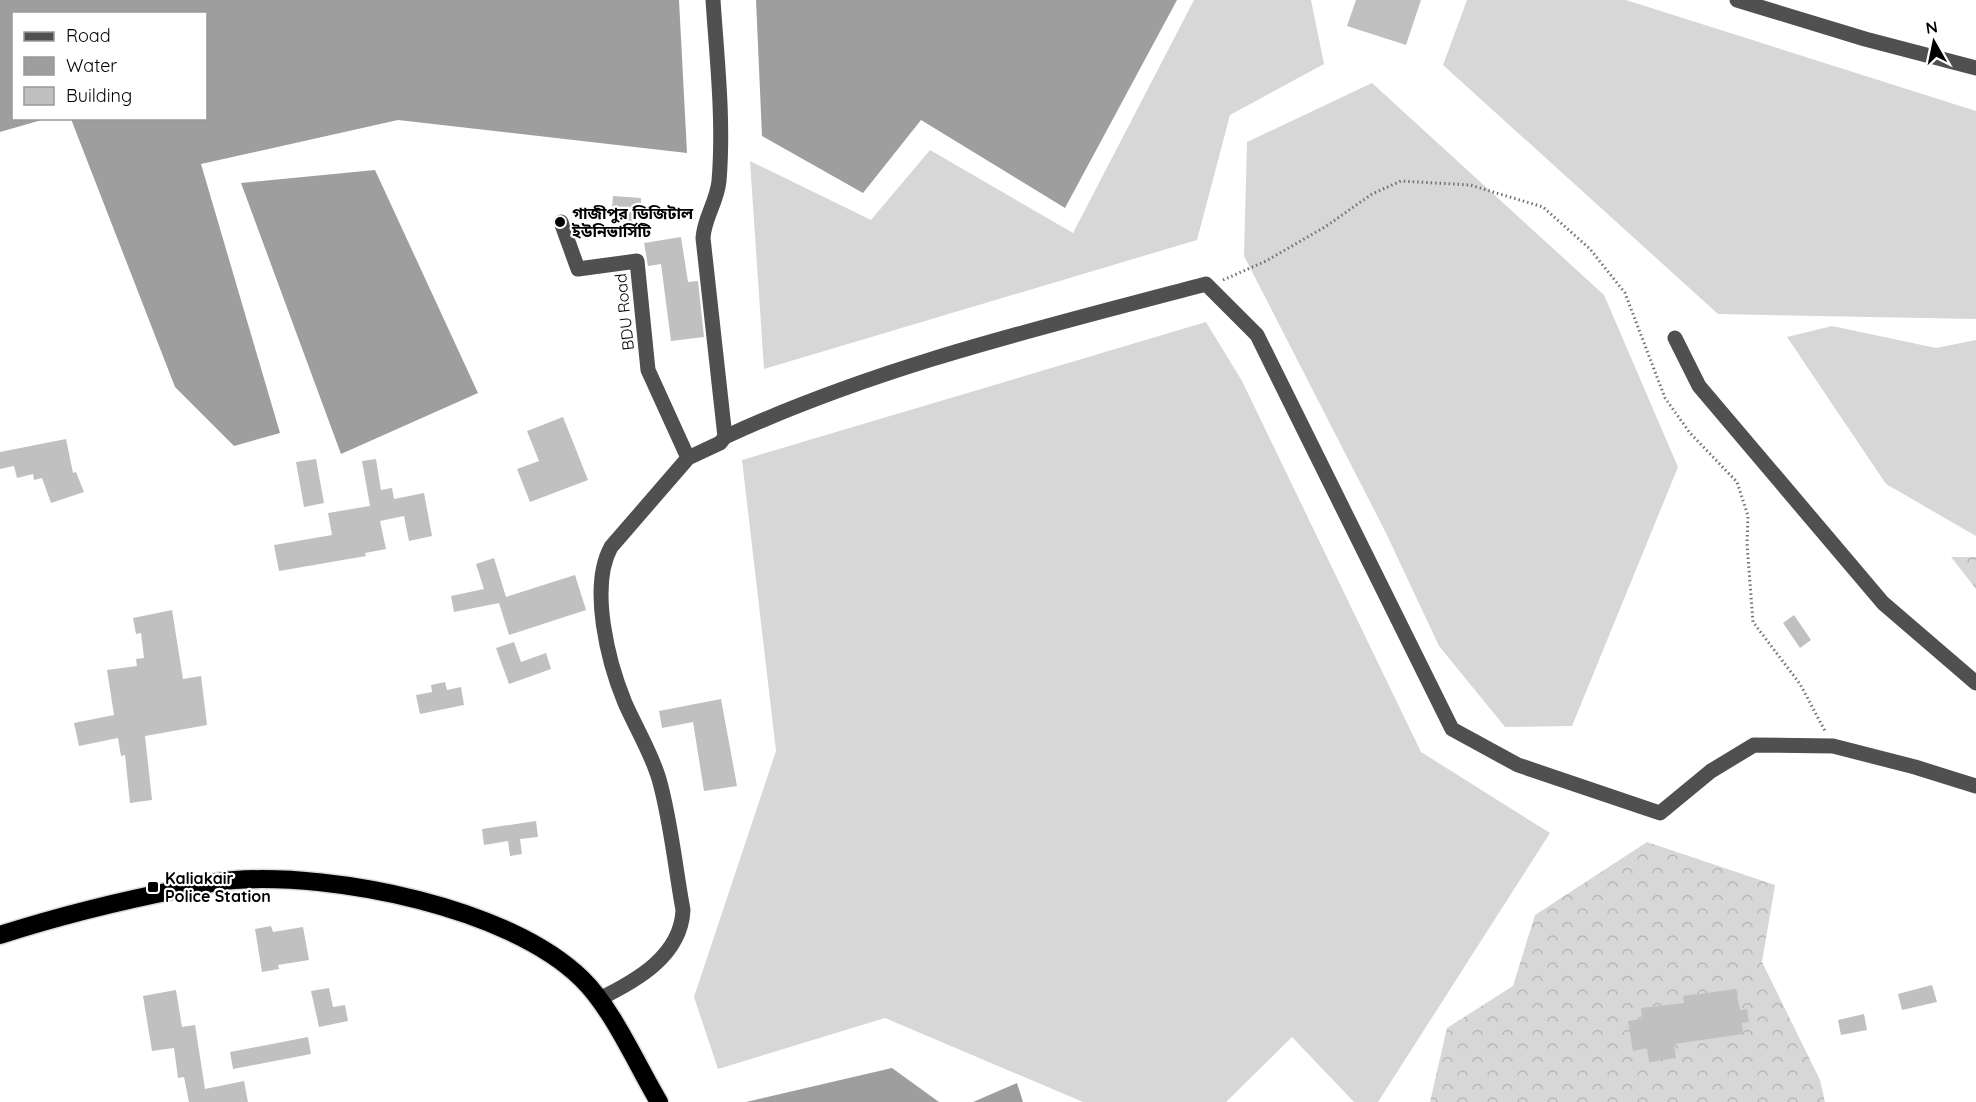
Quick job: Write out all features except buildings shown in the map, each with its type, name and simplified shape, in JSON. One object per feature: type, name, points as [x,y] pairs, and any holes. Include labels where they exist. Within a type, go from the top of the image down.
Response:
[{"type":"highway","points":[[0,935],[157,894],[234,880],[303,882],[365,888],[436,903],[490,924],[557,959],[582,978],[599,999],[659,1102]]},
{"type":"street","points":[[713,0],[719,93],[719,177],[717,195],[704,224],[703,238],[725,437]]},
{"type":"street","points":[[1737,0],[1865,39],[1976,68]]},
{"type":"street","name":"BDU Road","points":[[561,222],[579,269],[637,261],[648,370],[688,458]]},
{"type":"street","points":[[599,999],[639,979],[651,969],[678,935],[682,925],[682,910],[659,780],[624,700],[611,662],[601,585],[604,559],[611,547],[688,458],[720,443],[725,437],[773,415],[958,350],[1206,284],[1257,335],[1452,729],[1518,765],[1660,813],[1711,771],[1754,745],[1833,746],[1915,767],[1976,786]]},
{"type":"street","points":[[1675,338],[1699,386],[1883,603],[1976,683]]},
{"type":"path","points":[[1206,284],[1226,279],[1266,261],[1325,227],[1372,194],[1401,181],[1470,185],[1543,207],[1590,249],[1624,293],[1665,398],[1690,433],[1737,482],[1748,516],[1747,544],[1753,622],[1800,684],[1833,746]]},
{"type":"green space","points":[[1194,0],[1311,0],[1324,64],[1230,115],[1197,240],[764,369],[750,161],[871,220],[930,150],[1073,233]]},
{"type":"green space","points":[[1467,0],[1626,0],[1976,111],[1976,319],[1718,314],[1443,65]]},
{"type":"green space","points":[[1372,83],[1604,295],[1678,467],[1572,726],[1505,727],[1439,646],[1385,531],[1244,256],[1247,142]]},
{"type":"green space","points":[[1206,322],[1242,381],[1421,752],[1550,833],[1378,1102],[1354,1102],[1292,1037],[1226,1102],[1083,1102],[885,1018],[718,1069],[694,997],[776,751],[742,460]]},
{"type":"green space","points":[[1832,326],[1936,348],[1976,340],[1976,536],[1886,484],[1787,337]]},
{"type":"green space","points":[[1951,557],[1976,557],[1976,589]]},
{"type":"green space","points":[[1647,842],[1775,885],[1762,962],[1820,1080],[1825,1102],[1430,1102],[1447,1028],[1513,986],[1535,915]]},
{"type":"water","points":[[0,0],[679,0],[687,153],[398,120],[201,164],[280,433],[234,446],[175,387],[71,120],[207,120],[207,12],[12,12],[12,120],[42,120],[0,132]]},
{"type":"water","points":[[756,0],[1177,0],[1065,208],[921,120],[863,193],[762,136]]},
{"type":"water","points":[[375,170],[478,393],[341,454],[241,183]]},
{"type":"water","points":[[892,1068],[939,1102],[746,1102]]},
{"type":"water","points":[[1017,1083],[1023,1102],[973,1102]]},
{"type":"place","name":"গাজীপুর ডিজিটাল ইউনিভার্সিটি","points":[[560,222]]},
{"type":"place","name":"Kaliakair Police Station","points":[[153,887]]}]
